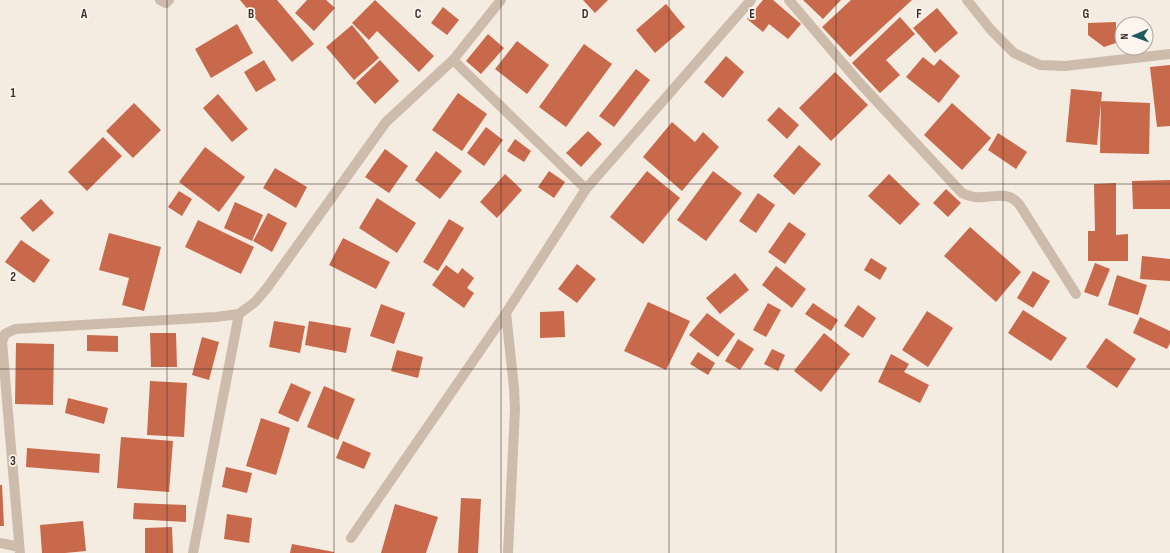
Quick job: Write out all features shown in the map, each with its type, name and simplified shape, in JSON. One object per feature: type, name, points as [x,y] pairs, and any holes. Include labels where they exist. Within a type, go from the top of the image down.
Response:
[{"type":"street","points":[[160,0],[166,3],[169,0]]},
{"type":"street","points":[[0,543],[19,550],[2,342],[3,332],[15,329],[216,317],[239,314],[255,302],[268,288],[386,122],[452,60],[501,0]]},
{"type":"street","points":[[350,538],[506,313],[586,189],[750,0]]},
{"type":"street","points":[[789,0],[857,80],[962,193],[974,197],[1007,195],[1014,199],[1076,294]]},
{"type":"street","points":[[967,0],[991,30],[1014,53],[1040,65],[1065,66],[1170,54]]},
{"type":"street","points":[[452,60],[586,189]]},
{"type":"street","points":[[506,313],[515,409],[508,553]]},
{"type":"street","points":[[194,553],[239,314]]},
{"type":"building","points":[[240,0],[277,0],[314,44],[292,62]]},
{"type":"building","points":[[307,0],[326,0],[335,8],[314,31],[295,13]]},
{"type":"building","points":[[375,0],[434,56],[419,72],[377,31],[369,40],[352,23]]},
{"type":"building","points":[[583,0],[608,0],[595,13]]},
{"type":"building","points":[[763,0],[773,0],[801,24],[788,39],[769,24],[763,32],[747,19]]},
{"type":"building","points":[[803,0],[841,0],[823,19]]},
{"type":"building","points":[[851,0],[912,0],[850,57],[822,27]]},
{"type":"building","points":[[666,4],[685,27],[655,53],[636,30]]},
{"type":"building","points":[[443,7],[459,20],[447,35],[431,23]]},
{"type":"building","points":[[937,8],[958,33],[935,53],[913,28]]},
{"type":"building","points":[[900,17],[915,34],[886,60],[900,75],[880,93],[852,63]]},
{"type":"building","points":[[1114,22],[1114,44],[1104,47],[1088,35],[1088,23]]},
{"type":"building","points":[[237,24],[253,53],[211,78],[195,49]]},
{"type":"building","points":[[352,25],[379,58],[354,80],[326,47]]},
{"type":"building","points":[[488,34],[504,48],[481,74],[466,61]]},
{"type":"building","points":[[517,41],[549,65],[527,94],[495,69]]},
{"type":"building","points":[[584,44],[612,64],[566,127],[539,107]]},
{"type":"building","points":[[726,56],[744,72],[723,98],[704,82]]},
{"type":"building","points":[[923,57],[934,66],[940,59],[960,76],[939,103],[906,77]]},
{"type":"building","points":[[264,60],[276,80],[256,92],[244,72]]},
{"type":"building","points":[[380,60],[399,81],[375,104],[356,83]]},
{"type":"building","points":[[1170,65],[1170,126],[1157,127],[1150,67]]},
{"type":"building","points":[[636,69],[650,80],[614,127],[599,116]]},
{"type":"building","points":[[835,72],[868,105],[831,141],[799,108]]},
{"type":"building","points":[[1071,89],[1102,92],[1097,145],[1066,142]]},
{"type":"building","points":[[458,93],[487,114],[462,151],[432,130]]},
{"type":"building","points":[[218,94],[248,129],[232,142],[203,108]]},
{"type":"building","points":[[1101,101],[1150,103],[1149,154],[1100,153]]},
{"type":"building","points":[[134,103],[161,130],[133,158],[106,131]]},
{"type":"building","points":[[952,103],[991,138],[962,170],[924,135]]},
{"type":"building","points":[[779,107],[799,125],[787,139],[767,120]]},
{"type":"building","points":[[672,122],[695,142],[703,132],[719,147],[682,191],[643,157]]},
{"type":"building","points":[[486,127],[503,140],[484,166],[467,153]]},
{"type":"building","points":[[588,131],[602,144],[581,167],[566,153]]},
{"type":"building","points":[[998,133],[1027,152],[1016,169],[988,150]]},
{"type":"building","points":[[103,137],[122,156],[87,191],[68,172]]},
{"type":"building","points":[[515,139],[531,151],[524,162],[507,151]]},
{"type":"building","points":[[799,145],[821,164],[794,195],[773,176]]},
{"type":"building","points":[[205,147],[245,177],[219,212],[179,182]]},
{"type":"building","points":[[385,149],[408,166],[389,193],[365,177]]},
{"type":"building","points":[[436,151],[462,171],[440,199],[415,180]]},
{"type":"building","points":[[275,168],[307,187],[296,208],[263,188]]},
{"type":"building","points":[[549,171],[565,182],[554,198],[538,187]]},
{"type":"building","points":[[647,171],[680,198],[643,244],[610,217]]},
{"type":"building","points":[[713,171],[742,193],[706,241],[677,220]]},
{"type":"building","points":[[505,174],[522,190],[497,218],[480,202]]},
{"type":"building","points":[[889,174],[920,204],[900,225],[868,196]]},
{"type":"building","points":[[1170,180],[1170,209],[1133,209],[1132,181]]},
{"type":"building","points":[[1116,183],[1116,235],[1128,234],[1128,261],[1088,261],[1088,231],[1095,231],[1094,184]]},
{"type":"building","points":[[946,189],[961,203],[948,217],[933,203]]},
{"type":"building","points":[[179,191],[192,199],[182,216],[168,207]]},
{"type":"building","points":[[758,193],[775,205],[756,233],[739,221]]},
{"type":"building","points":[[377,198],[416,223],[397,253],[359,228]]},
{"type":"building","points":[[41,199],[54,213],[33,232],[20,218]]},
{"type":"building","points":[[235,202],[263,215],[252,241],[224,228]]},
{"type":"building","points":[[268,213],[287,223],[272,252],[253,241]]},
{"type":"building","points":[[449,219],[464,228],[438,271],[423,262]]},
{"type":"building","points":[[198,220],[254,247],[241,274],[185,247]]},
{"type":"building","points":[[789,222],[806,234],[785,264],[768,252]]},
{"type":"building","points":[[970,227],[1021,272],[996,302],[944,256]]},
{"type":"building","points":[[109,233],[161,247],[144,311],[122,305],[129,278],[99,270]]},
{"type":"building","points":[[343,238],[390,262],[376,289],[329,265]]},
{"type":"building","points":[[21,240],[50,260],[34,283],[5,262]]},
{"type":"building","points":[[1142,256],[1170,259],[1170,281],[1140,279]]},
{"type":"building","points":[[871,258],[887,268],[880,280],[864,270]]},
{"type":"building","points":[[1095,263],[1110,269],[1098,297],[1084,292]]},
{"type":"building","points":[[577,264],[596,279],[577,303],[558,289]]},
{"type":"building","points":[[446,265],[458,274],[462,268],[474,278],[467,288],[474,293],[464,308],[432,285]]},
{"type":"building","points":[[776,266],[806,289],[792,308],[762,285]]},
{"type":"building","points":[[1033,271],[1050,281],[1033,308],[1017,298]]},
{"type":"building","points":[[735,273],[749,290],[720,314],[706,298]]},
{"type":"building","points":[[1117,275],[1147,285],[1138,315],[1108,305]]},
{"type":"building","points":[[648,302],[690,321],[666,370],[624,351]]},
{"type":"building","points":[[768,303],[781,310],[766,337],[753,330]]},
{"type":"building","points":[[813,303],[838,320],[831,331],[805,314]]},
{"type":"building","points":[[381,304],[405,313],[394,344],[370,336]]},
{"type":"building","points":[[858,305],[876,318],[863,338],[844,326]]},
{"type":"building","points":[[1023,310],[1067,338],[1051,361],[1008,333]]},
{"type":"building","points":[[564,311],[565,337],[540,338],[540,312]]},
{"type":"building","points":[[927,311],[953,328],[928,367],[902,350]]},
{"type":"building","points":[[707,313],[735,334],[718,357],[689,335]]},
{"type":"building","points":[[1140,317],[1170,331],[1170,343],[1167,349],[1133,333]]},
{"type":"building","points":[[274,321],[305,326],[300,353],[269,347]]},
{"type":"building","points":[[309,321],[351,328],[346,353],[305,345]]},
{"type":"building","points":[[150,333],[176,333],[177,367],[151,367]]},
{"type":"building","points":[[824,333],[850,354],[821,392],[794,371]]},
{"type":"building","points":[[87,335],[118,336],[118,352],[87,351]]},
{"type":"building","points":[[202,337],[219,342],[209,380],[192,375]]},
{"type":"building","points":[[1106,338],[1136,359],[1117,388],[1086,367]]},
{"type":"building","points":[[738,339],[754,349],[740,370],[725,361]]},
{"type":"building","points":[[16,343],[54,344],[53,405],[15,404]]},
{"type":"building","points":[[772,349],[785,355],[778,371],[764,364]]},
{"type":"building","points":[[397,350],[423,357],[418,378],[391,371]]},
{"type":"building","points":[[698,352],[715,363],[708,375],[690,364]]},
{"type":"building","points":[[891,354],[909,364],[904,372],[929,385],[920,403],[878,382]]},
{"type":"building","points":[[150,381],[187,383],[184,437],[147,435]]},
{"type":"building","points":[[291,383],[311,392],[298,422],[278,413]]},
{"type":"building","points":[[324,386],[355,399],[338,440],[307,427]]},
{"type":"building","points":[[68,398],[108,408],[104,424],[65,413]]},
{"type":"building","points":[[261,418],[290,428],[276,475],[246,466]]},
{"type":"building","points":[[121,437],[173,441],[169,492],[117,488]]},
{"type":"building","points":[[343,441],[371,453],[364,469],[336,458]]},
{"type":"building","points":[[27,448],[100,454],[99,473],[26,467]]},
{"type":"building","points":[[226,467],[252,473],[247,493],[222,487]]},
{"type":"building","points":[[0,485],[2,485],[4,526],[0,526]]},
{"type":"building","points":[[461,498],[481,499],[478,553],[458,553]]},
{"type":"building","points":[[134,503],[186,505],[186,522],[133,519]]},
{"type":"building","points":[[395,504],[438,517],[426,553],[381,553]]},
{"type":"building","points":[[227,514],[252,518],[249,543],[224,539]]},
{"type":"building","points":[[83,521],[86,551],[42,553],[40,525]]},
{"type":"building","points":[[172,527],[173,553],[145,553],[145,528]]},
{"type":"building","points":[[292,544],[334,552],[334,553],[290,553]]}]
